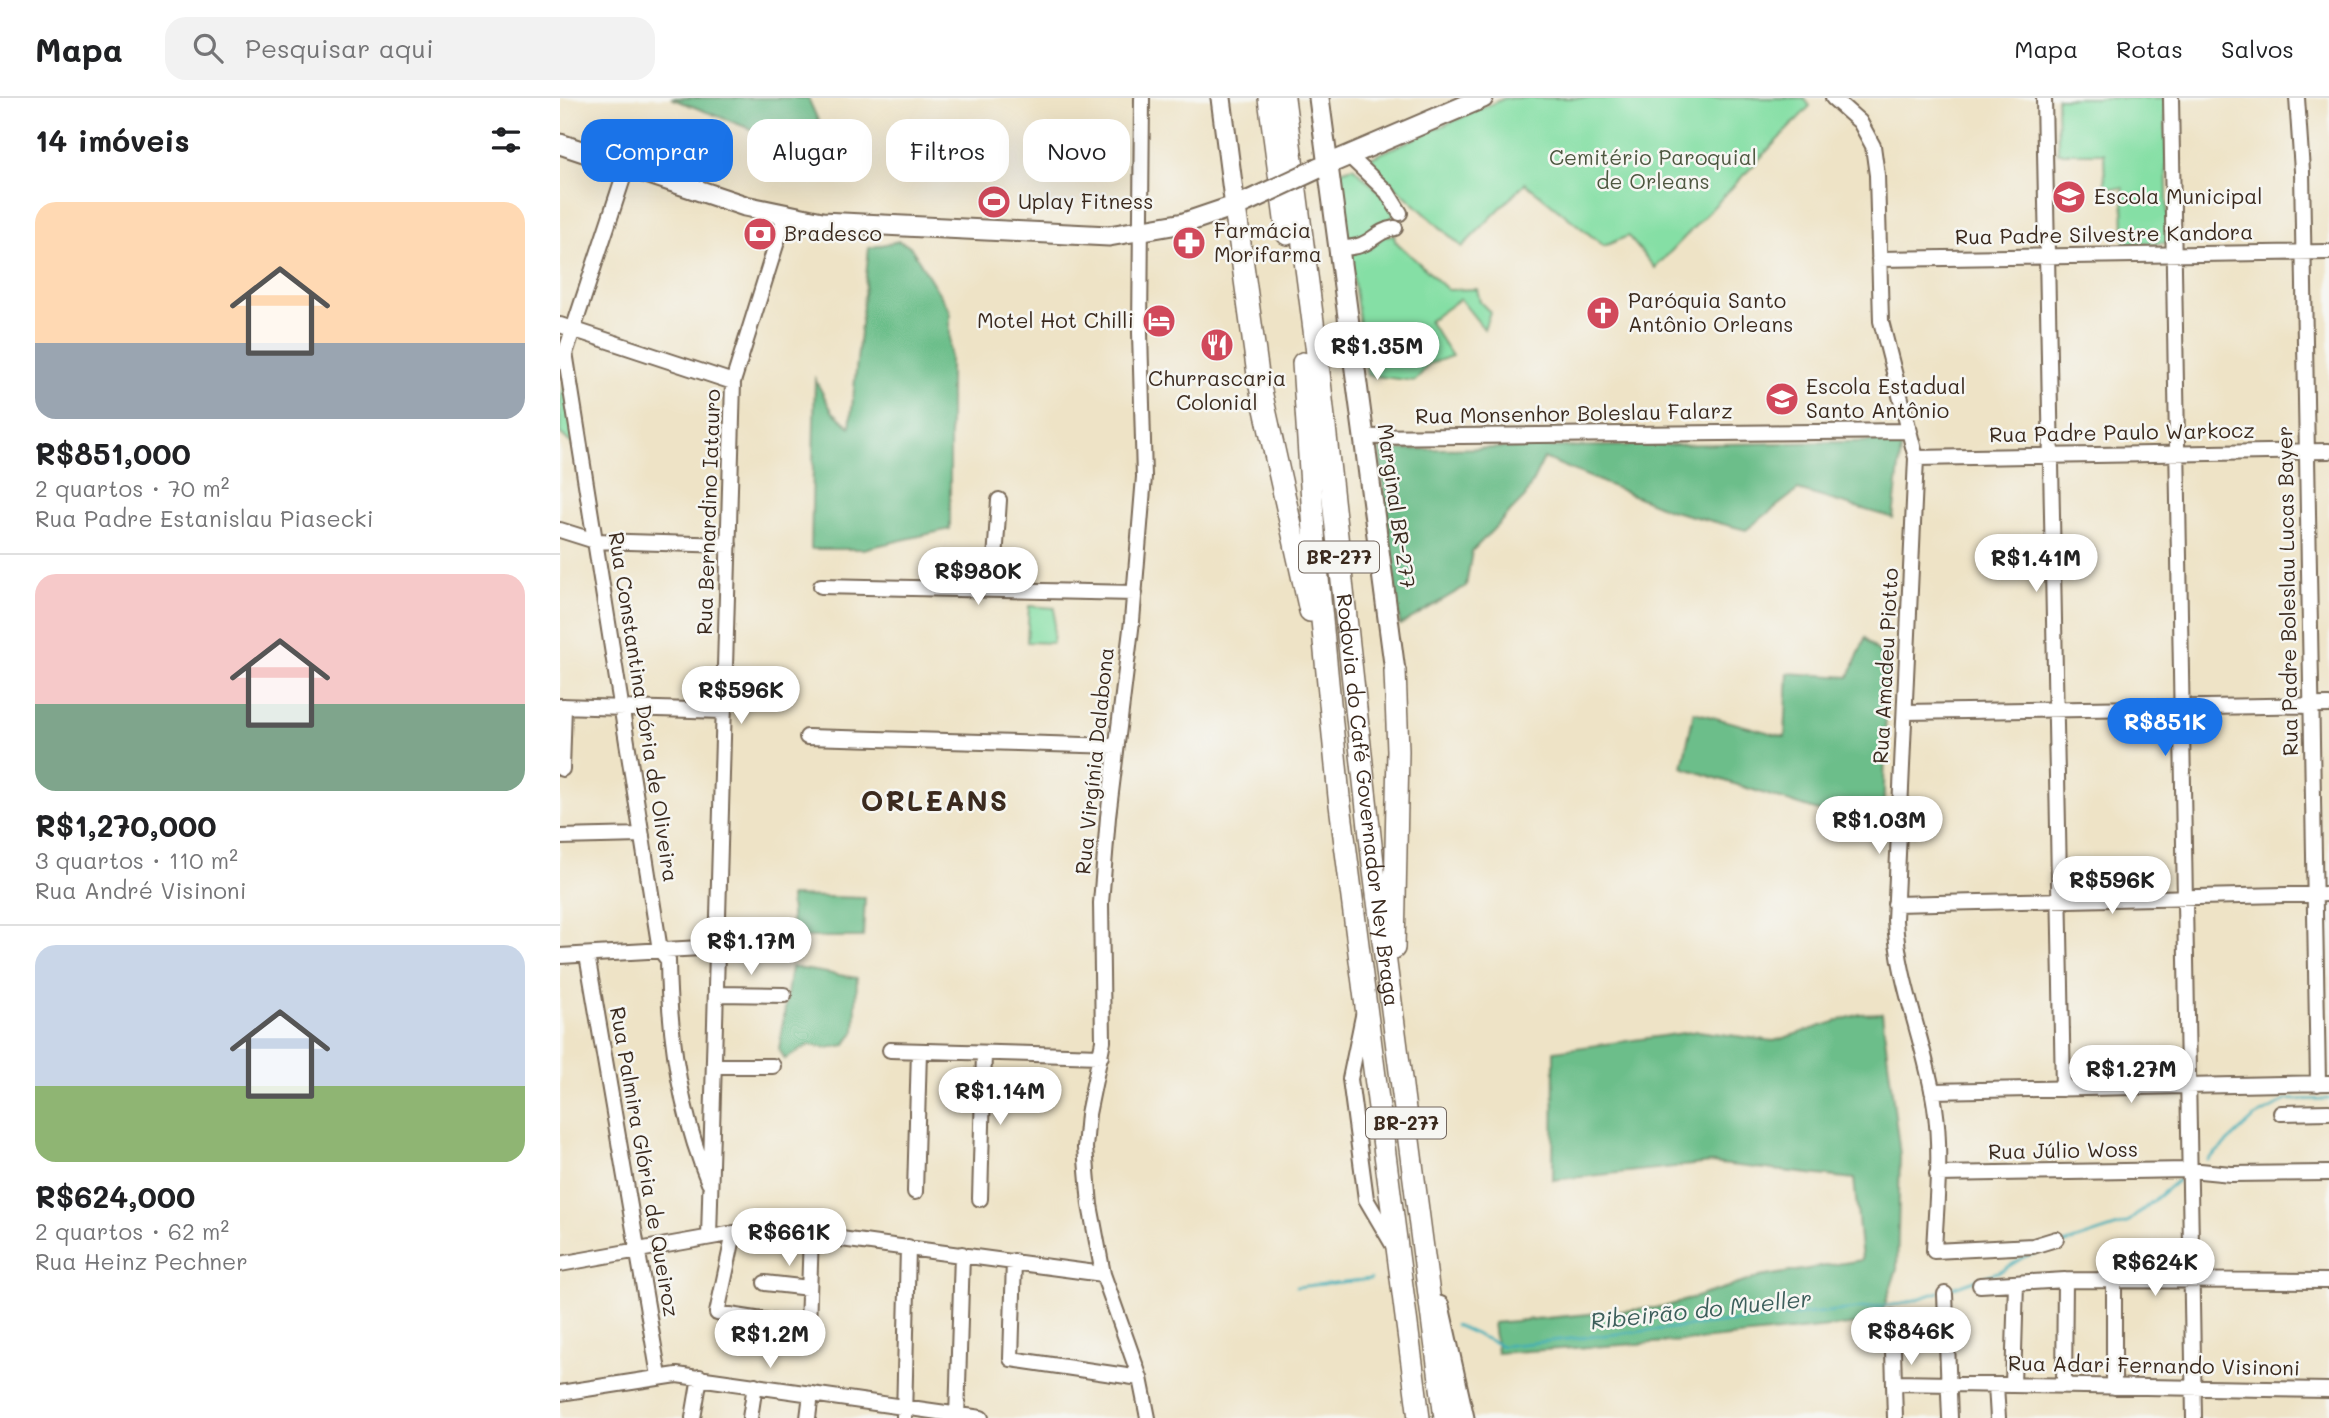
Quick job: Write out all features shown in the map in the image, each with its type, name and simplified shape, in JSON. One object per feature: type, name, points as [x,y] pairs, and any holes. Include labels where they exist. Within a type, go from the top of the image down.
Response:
[{"type":"highway","name":"Rodovia do Café Governador Ney Braga","points":[[1269,98],[1302,350],[1313,527],[1329,696],[1419,1418]]},
{"type":"highway","name":"Rodovia do Café Governador Ney Braga","points":[[1284,98],[1316,345],[1392,1017],[1445,1418]]},
{"type":"highway","points":[[1240,204],[1259,382],[1329,696]]},
{"type":"highway","points":[[1392,1017],[1398,751],[1395,671]]},
{"type":"main road","points":[[1221,98],[1240,204]]},
{"type":"main road","name":"Marginal BR-277","points":[[1320,98],[1322,167],[1339,248],[1395,671]]},
{"type":"main road","points":[[678,182],[785,216],[822,222],[1073,236],[1139,233],[1184,223],[1240,204],[1483,98]]},
{"type":"main road","points":[[560,144],[581,151]]},
{"type":"main road","points":[[1420,1229],[1464,1418]]},
{"type":"street","name":"Rua Virgínia Dalabona","points":[[1142,98],[1139,233],[1145,468],[1135,593],[1116,746],[1101,903],[1105,1022],[1101,1056],[1088,1114],[1085,1148],[1090,1205],[1103,1274],[1140,1378],[1148,1418]]},
{"type":"street","name":"Rua Amadeu Piotto","points":[[1833,98],[1860,122],[1873,146],[1877,161],[1881,321],[1916,458],[1895,904],[1897,950],[1932,1091],[1937,1174],[1934,1251],[2033,1246],[2056,1239]]},
{"type":"street","points":[[2044,98],[2063,1089]]},
{"type":"street","points":[[2171,98],[2194,1418]]},
{"type":"street","name":"Rua Padre Boleslau Lucas Bayer","points":[[2297,98],[2303,253],[2311,705],[2322,894],[2323,1084]]},
{"type":"street","points":[[1339,248],[1366,245],[1397,221],[1387,192],[1348,155]]},
{"type":"street","points":[[560,368],[565,352],[566,327],[621,182]]},
{"type":"street","name":"Rua Bernardino Iatauro","points":[[709,1237],[733,382],[785,216]]},
{"type":"street","name":"Rua Padre Silvestre Kandora","points":[[1879,259],[2329,252]]},
{"type":"street","points":[[566,327],[733,382]]},
{"type":"street","name":"Rua Constantina Dória de Oliveira","points":[[565,352],[660,950],[668,960],[671,1025],[688,1124],[711,1188]]},
{"type":"street","name":"Rua Monsenhor Boleslau Falarz","points":[[1364,437],[1910,431]]},
{"type":"street","name":"Rua Padre Paulo Warkocz","points":[[1916,458],[2329,451]]},
{"type":"street","points":[[993,590],[999,500]]},
{"type":"street","points":[[560,530],[595,541],[729,545]]},
{"type":"street","points":[[821,586],[1135,593]]},
{"type":"street","points":[[1905,712],[2329,705]]},
{"type":"street","points":[[562,769],[562,706],[724,711]]},
{"type":"street","points":[[807,737],[1116,746]]},
{"type":"street","points":[[560,837],[642,835]]},
{"type":"street","points":[[1895,904],[2322,894]]},
{"type":"street","points":[[560,956],[718,947]]},
{"type":"street","name":"Rua Palmira Glória de Queiroz","points":[[587,955],[659,1376]]},
{"type":"street","points":[[717,994],[784,995]]},
{"type":"street","points":[[890,1051],[1101,1056]]},
{"type":"street","points":[[915,1192],[919,1051]]},
{"type":"street","points":[[980,1199],[984,1053]]},
{"type":"street","points":[[715,1066],[773,1066]]},
{"type":"street","points":[[1932,1091],[2323,1084]]},
{"type":"street","points":[[2281,1113],[2329,1112]]},
{"type":"street","name":"Rua Júlio Woss","points":[[1937,1174],[2190,1170],[2231,1174],[2329,1173]]},
{"type":"street","points":[[560,1265],[709,1237],[772,1231],[811,1233],[1103,1274]]},
{"type":"street","points":[[734,1233],[717,1313],[808,1327],[811,1233]]},
{"type":"street","points":[[904,1413],[908,1247]]},
{"type":"street","points":[[957,1416],[962,1254]]},
{"type":"street","points":[[1014,1261],[1011,1359],[1140,1378]]},
{"type":"street","points":[[1980,1285],[2065,1280],[2329,1282]]},
{"type":"street","points":[[2064,1386],[2065,1280]]},
{"type":"street","points":[[2114,1280],[2114,1387]]},
{"type":"street","points":[[765,1283],[809,1288]]},
{"type":"street","points":[[2013,1385],[2016,1283]]},
{"type":"street","points":[[1945,1294],[1950,1418]]},
{"type":"street","points":[[1892,1317],[1895,1418]]},
{"type":"street","points":[[560,1393],[659,1376],[699,1377],[811,1394],[904,1413],[981,1418]]},
{"type":"street","points":[[694,1418],[699,1377]]},
{"type":"street","name":"Rua Adari Fernando Visinoni","points":[[1894,1382],[2329,1390]]},
{"type":"street","points":[[750,1418],[755,1385]]},
{"type":"street","points":[[1996,1385],[1998,1418]]},
{"type":"street","points":[[807,1418],[811,1394]]},
{"type":"green space","points":[[671,98],[808,98],[817,119],[747,119],[747,128],[733,122],[733,119],[725,119]]},
{"type":"green space","name":"Cemitério Paroquial de Orleans","points":[[1505,98],[1804,98],[1810,106],[1655,268],[1628,236],[1604,246],[1525,183],[1462,247],[1366,160]]},
{"type":"green space","points":[[2057,98],[2165,98],[2168,243],[2124,244],[2123,188],[2105,188],[2104,153],[2058,153]]},
{"type":"green space","points":[[1353,167],[1385,197],[1394,212],[1390,224],[1347,243],[1338,172]]},
{"type":"green space","points":[[1394,235],[1395,241],[1448,290],[1477,289],[1480,302],[1490,312],[1484,329],[1460,299],[1429,321],[1452,356],[1429,364],[1415,381],[1367,375],[1350,254],[1371,248],[1384,236]]},
{"type":"green space","points":[[898,241],[910,246],[950,311],[950,529],[863,549],[811,549],[815,379],[832,411],[850,427],[869,248]]},
{"type":"green space","points":[[565,382],[578,450],[560,433],[560,398]]},
{"type":"green space","points":[[1902,441],[1893,518],[1798,490],[1746,530],[1669,510],[1544,458],[1525,497],[1472,551],[1466,586],[1400,625],[1379,450]]},
{"type":"green space","points":[[1029,606],[1055,608],[1053,643],[1027,642]]},
{"type":"green space","points":[[1865,638],[1887,661],[1883,832],[1682,767],[1694,712],[1785,737],[1788,673],[1849,677]]},
{"type":"green space","points":[[790,896],[865,898],[863,937],[797,937],[792,932]]},
{"type":"green space","points":[[791,967],[857,978],[855,1031],[845,1045],[828,1048],[809,1045],[785,1059],[779,1050]]},
{"type":"green space","points":[[1882,1013],[1900,1155],[1897,1269],[1879,1322],[1699,1340],[1497,1353],[1493,1323],[1664,1307],[1760,1277],[1862,1260],[1854,1179],[1711,1163],[1553,1180],[1554,1051],[1698,1031],[1774,1041],[1860,1014]]},
{"type":"waterway","name":"Ribeirão do Mueller","points":[[2208,1160],[2254,1118],[2287,1100],[2329,1099]]},
{"type":"waterway","name":"Ribeirão do Mueller","points":[[1946,1290],[2003,1270],[2024,1257],[2127,1223],[2178,1180]]},
{"type":"waterway","name":"Ribeirão do Mueller","points":[[1296,1287],[1371,1279]]},
{"type":"waterway","name":"Ribeirão do Mueller","points":[[1455,1325],[1502,1346],[1902,1304],[1939,1292]]},
{"type":"place","name":"Escola Municipal","points":[[2069,197]]},
{"type":"place","name":"Uplay Fitness","points":[[994,202]]},
{"type":"place","name":"Bradesco","points":[[760,234]]},
{"type":"place","name":"Farmácia Morifarma","points":[[1189,243]]},
{"type":"place","name":"Paróquia Santo Antônio Orleans","points":[[1603,313]]},
{"type":"place","name":"Motel Hot Chilli","points":[[1159,321]]},
{"type":"place","name":"Churrascaria Colonial","points":[[1217,345]]},
{"type":"place","name":"Escola Estadual Santo Antônio","points":[[1782,399]]},
{"type":"district","name":"ORLEANS","points":[[935,801]]}]
